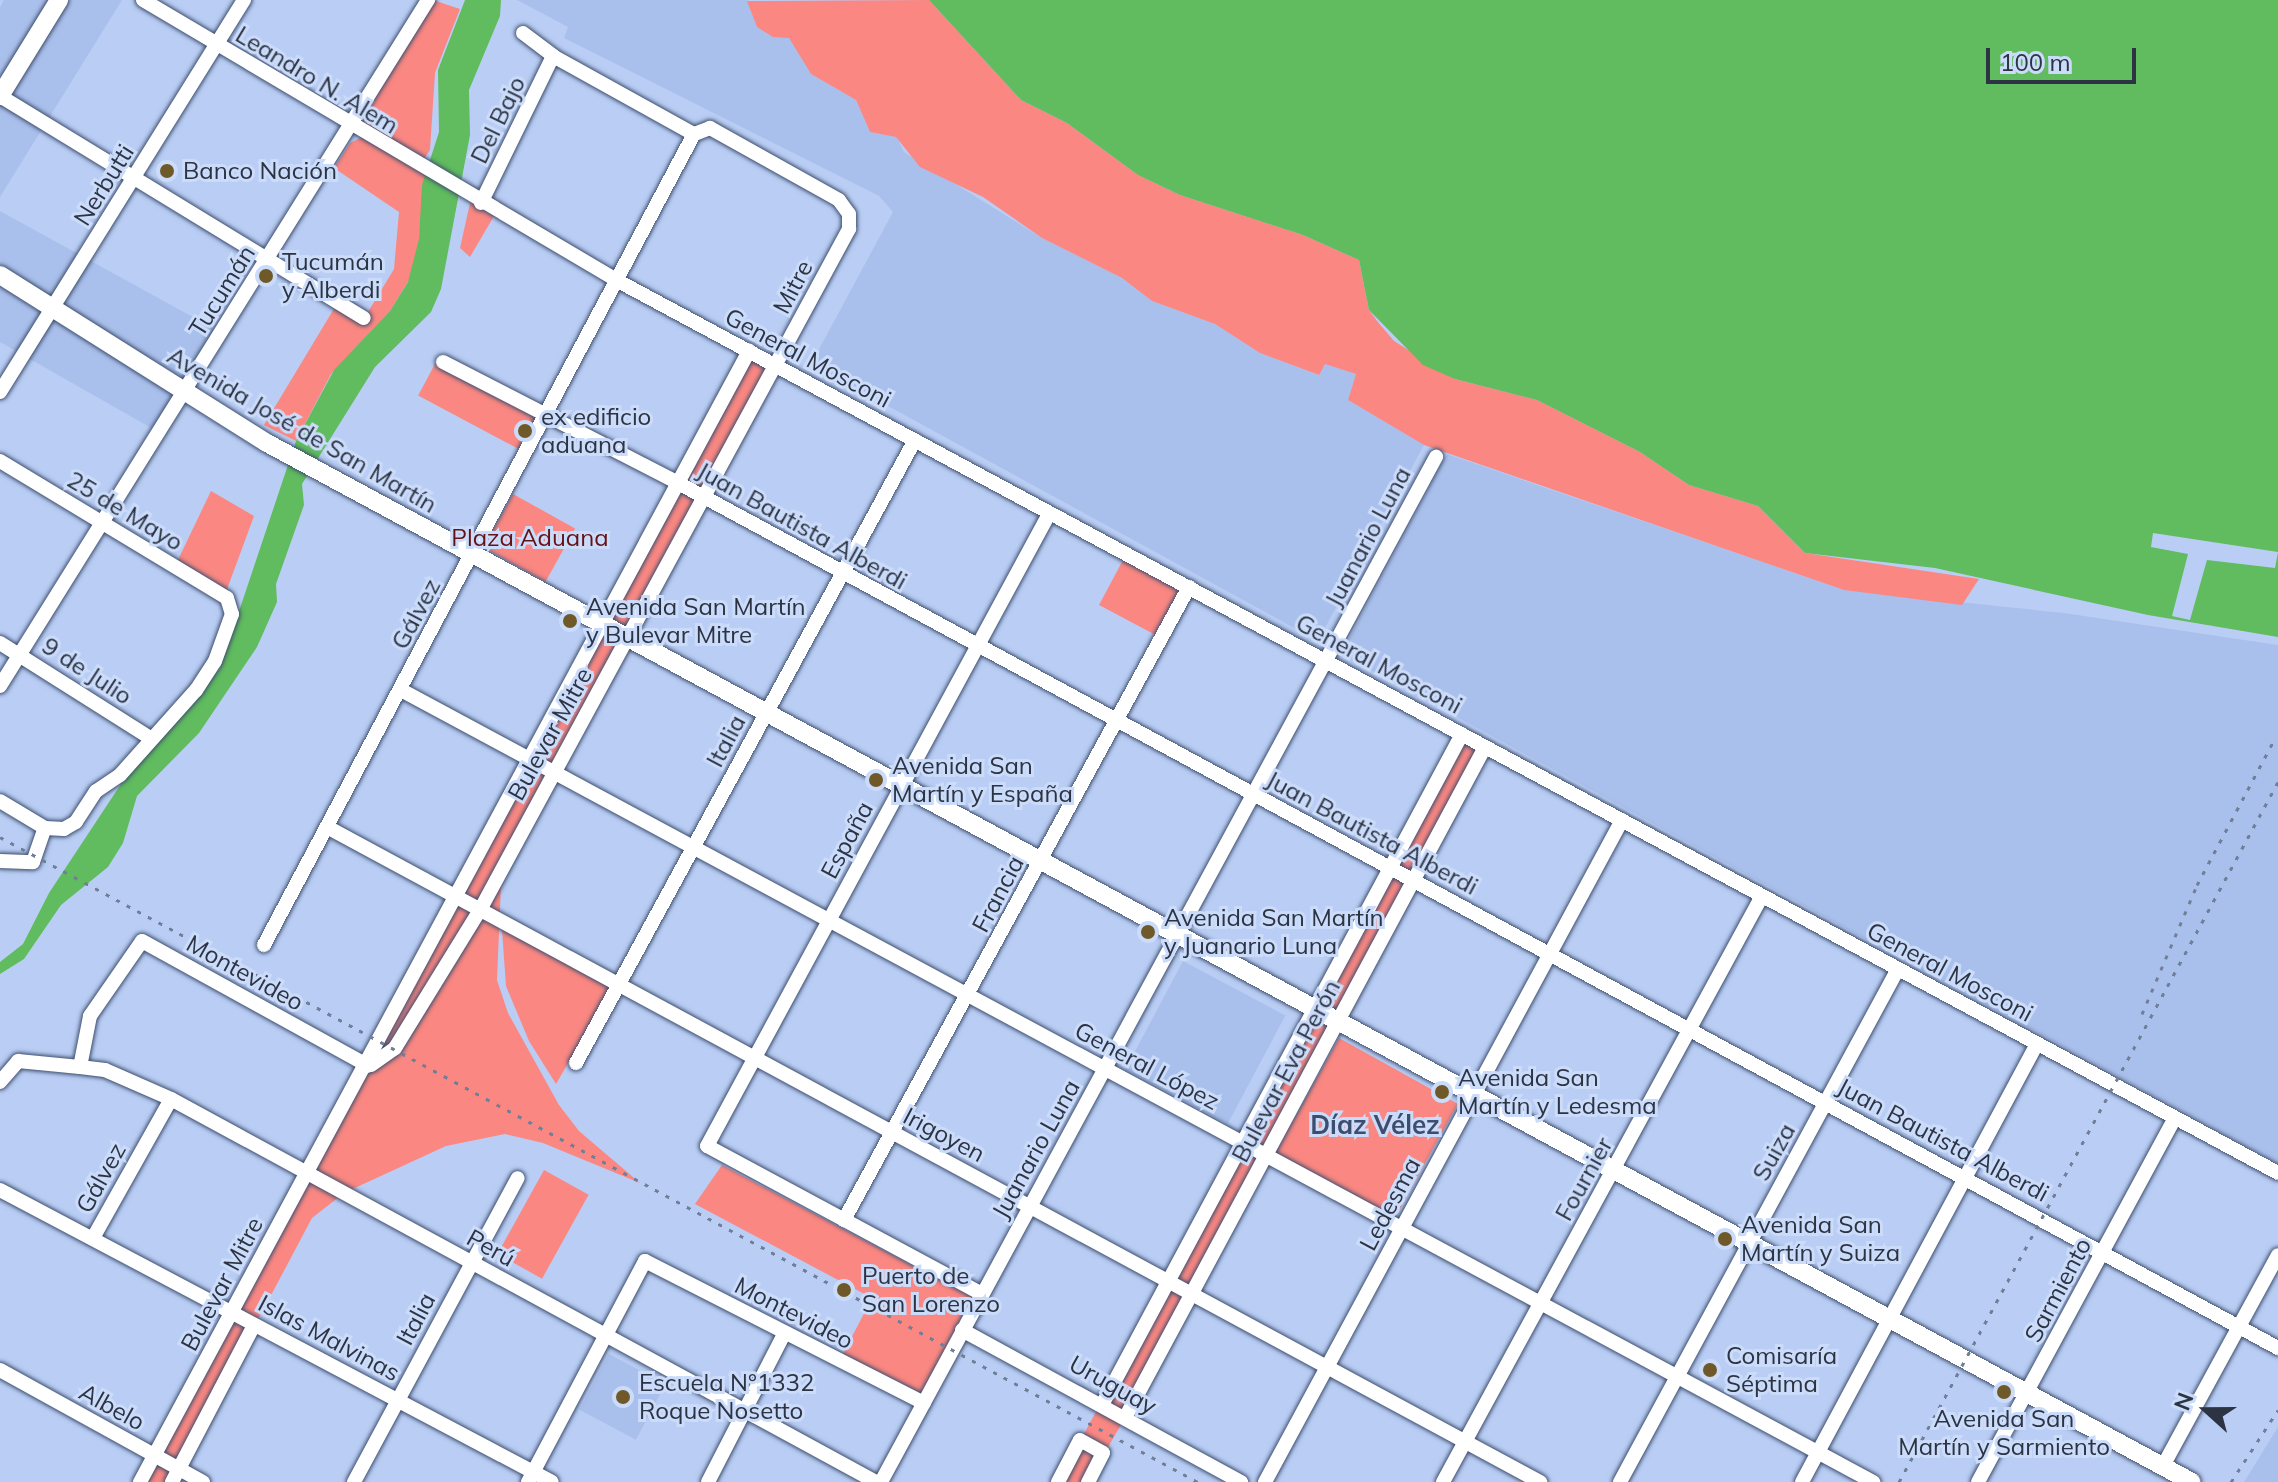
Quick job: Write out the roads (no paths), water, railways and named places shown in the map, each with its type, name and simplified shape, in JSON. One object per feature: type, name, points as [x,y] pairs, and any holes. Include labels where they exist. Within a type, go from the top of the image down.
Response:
[{"type":"main road","points":[[0,96],[59,0]]},
{"type":"main road","name":"Avenida José de San Martín","points":[[0,275],[267,443],[2192,1482]]},
{"type":"street","name":"Leandro N. Alem","points":[[143,0],[461,192]]},
{"type":"street","name":"Nerbutti","points":[[0,392],[244,0]]},
{"type":"street","name":"Tucumán","points":[[0,686],[428,0]]},
{"type":"street","points":[[523,33],[553,56],[694,134]]},
{"type":"street","name":"Del Bajo","points":[[481,203],[553,56]]},
{"type":"street","points":[[0,96],[363,318]]},
{"type":"street","name":"Mitre","points":[[694,134],[710,128],[839,200],[849,214],[849,229],[775,366]]},
{"type":"street","name":"Gálvez","points":[[264,945],[694,134]]},
{"type":"street","name":"General Mosconi","points":[[461,192],[618,281],[1049,514],[2278,1173]]},
{"type":"street","name":"Bulevar Mitre","points":[[140,1482],[459,898],[749,351]]},
{"type":"street","name":"Juan Bautista Alberdi","points":[[443,362],[680,484],[2278,1348]]},
{"type":"street","name":"Bulevar Mitre","points":[[368,1066],[395,1048],[480,910],[701,496],[775,366]]},
{"type":"street","name":"Italia","points":[[576,1063],[915,440]]},
{"type":"street","name":"Juanario Luna","points":[[878,1482],[924,1403],[1436,457]]},
{"type":"street","name":"25 de Mayo","points":[[0,461],[227,598],[232,614],[215,661],[177,713],[150,738]]},
{"type":"street","name":"España","points":[[844,1220],[707,1146],[1049,514]]},
{"type":"street","name":"Francia","points":[[844,1220],[1189,587]]},
{"type":"street","name":"9 de Julio","points":[[0,643],[150,738]]},
{"type":"street","name":"General López","points":[[401,690],[1873,1482]]},
{"type":"street","name":"Bulevar Eva Perón","points":[[1103,1403],[1462,734]]},
{"type":"street","points":[[0,801],[45,828],[64,829],[76,822],[96,791],[120,775],[150,738]]},
{"type":"street","name":"Bulevar Eva Perón","points":[[1126,1416],[1485,747]]},
{"type":"street","name":"Ledesma","points":[[1265,1482],[1622,820]]},
{"type":"street","name":"Irigoyen","points":[[327,827],[1540,1482]]},
{"type":"street","points":[[0,861],[33,862],[45,828]]},
{"type":"street","name":"Fournier","points":[[1443,1482],[1762,896]]},
{"type":"street","name":"Montevideo","points":[[80,1067],[90,1016],[142,941],[368,1066]]},
{"type":"street","name":"Suiza","points":[[1620,1482],[1898,969]]},
{"type":"street","points":[[1802,1482],[2037,1044]]},
{"type":"street","points":[[0,1082],[18,1061],[62,1070],[80,1067]]},
{"type":"street","name":"Perú","points":[[80,1067],[105,1070],[171,1099],[878,1482]]},
{"type":"street","name":"Gálvez","points":[[93,1238],[171,1099]]},
{"type":"street","name":"Sarmiento","points":[[1978,1482],[2175,1118]]},
{"type":"street","name":"Italia","points":[[354,1482],[518,1178]]},
{"type":"street","name":"Islas Malvinas","points":[[0,1190],[398,1400],[531,1477],[552,1482]]},
{"type":"street","points":[[844,1220],[982,1294]]},
{"type":"street","points":[[2163,1466],[2278,1255]]},
{"type":"street","name":"Montevideo","points":[[605,1335],[645,1261],[924,1403]]},
{"type":"street","name":"Bulevar Mitre","points":[[175,1475],[254,1325]]},
{"type":"street","name":"Uruguay","points":[[962,1330],[1103,1403],[1241,1482]]},
{"type":"street","points":[[708,1482],[784,1334]]},
{"type":"street","points":[[531,1477],[605,1335]]},
{"type":"street","name":"Albelo","points":[[0,1370],[155,1455],[175,1475],[203,1482]]},
{"type":"street","points":[[1058,1482],[1080,1440],[1103,1453],[1088,1482]]},
{"type":"railway","points":[[2142,1014],[2197,885],[2274,740]]},
{"type":"railway","points":[[1899,1482],[2278,782]]},
{"type":"railway","points":[[0,837],[1198,1482]]},
{"type":"railway","points":[[2231,1482],[2278,1410]]},
{"type":"place","name":"Banco Nación","points":[[167,171]]},
{"type":"place","name":"Tucumán y Alberdi","points":[[266,276]]},
{"type":"place","name":"ex edificio aduana","points":[[525,431]]},
{"type":"place","name":"Avenida San Martín y Bulevar Mitre","points":[[570,621]]},
{"type":"place","name":"Avenida San Martín y España","points":[[876,780]]},
{"type":"place","name":"Avenida San Martín y Juanario Luna","points":[[1148,932]]},
{"type":"place","name":"Avenida San Martín y Ledesma","points":[[1442,1092]]},
{"type":"place","name":"Avenida San Martín y Suiza","points":[[1725,1239]]},
{"type":"place","name":"Puerto de San Lorenzo","points":[[844,1290]]},
{"type":"place","name":"Comisaría Séptima","points":[[1710,1370]]},
{"type":"place","name":"Avenida San Martín y Sarmiento","points":[[2004,1392]]},
{"type":"place","name":"Escuela N°1332 Roque Nosetto","points":[[623,1397]]},
{"type":"district","name":"Díaz Vélez","points":[[1375,1125]]},
{"type":"park label","name":"Plaza Aduana","points":[[530,538]]}]
